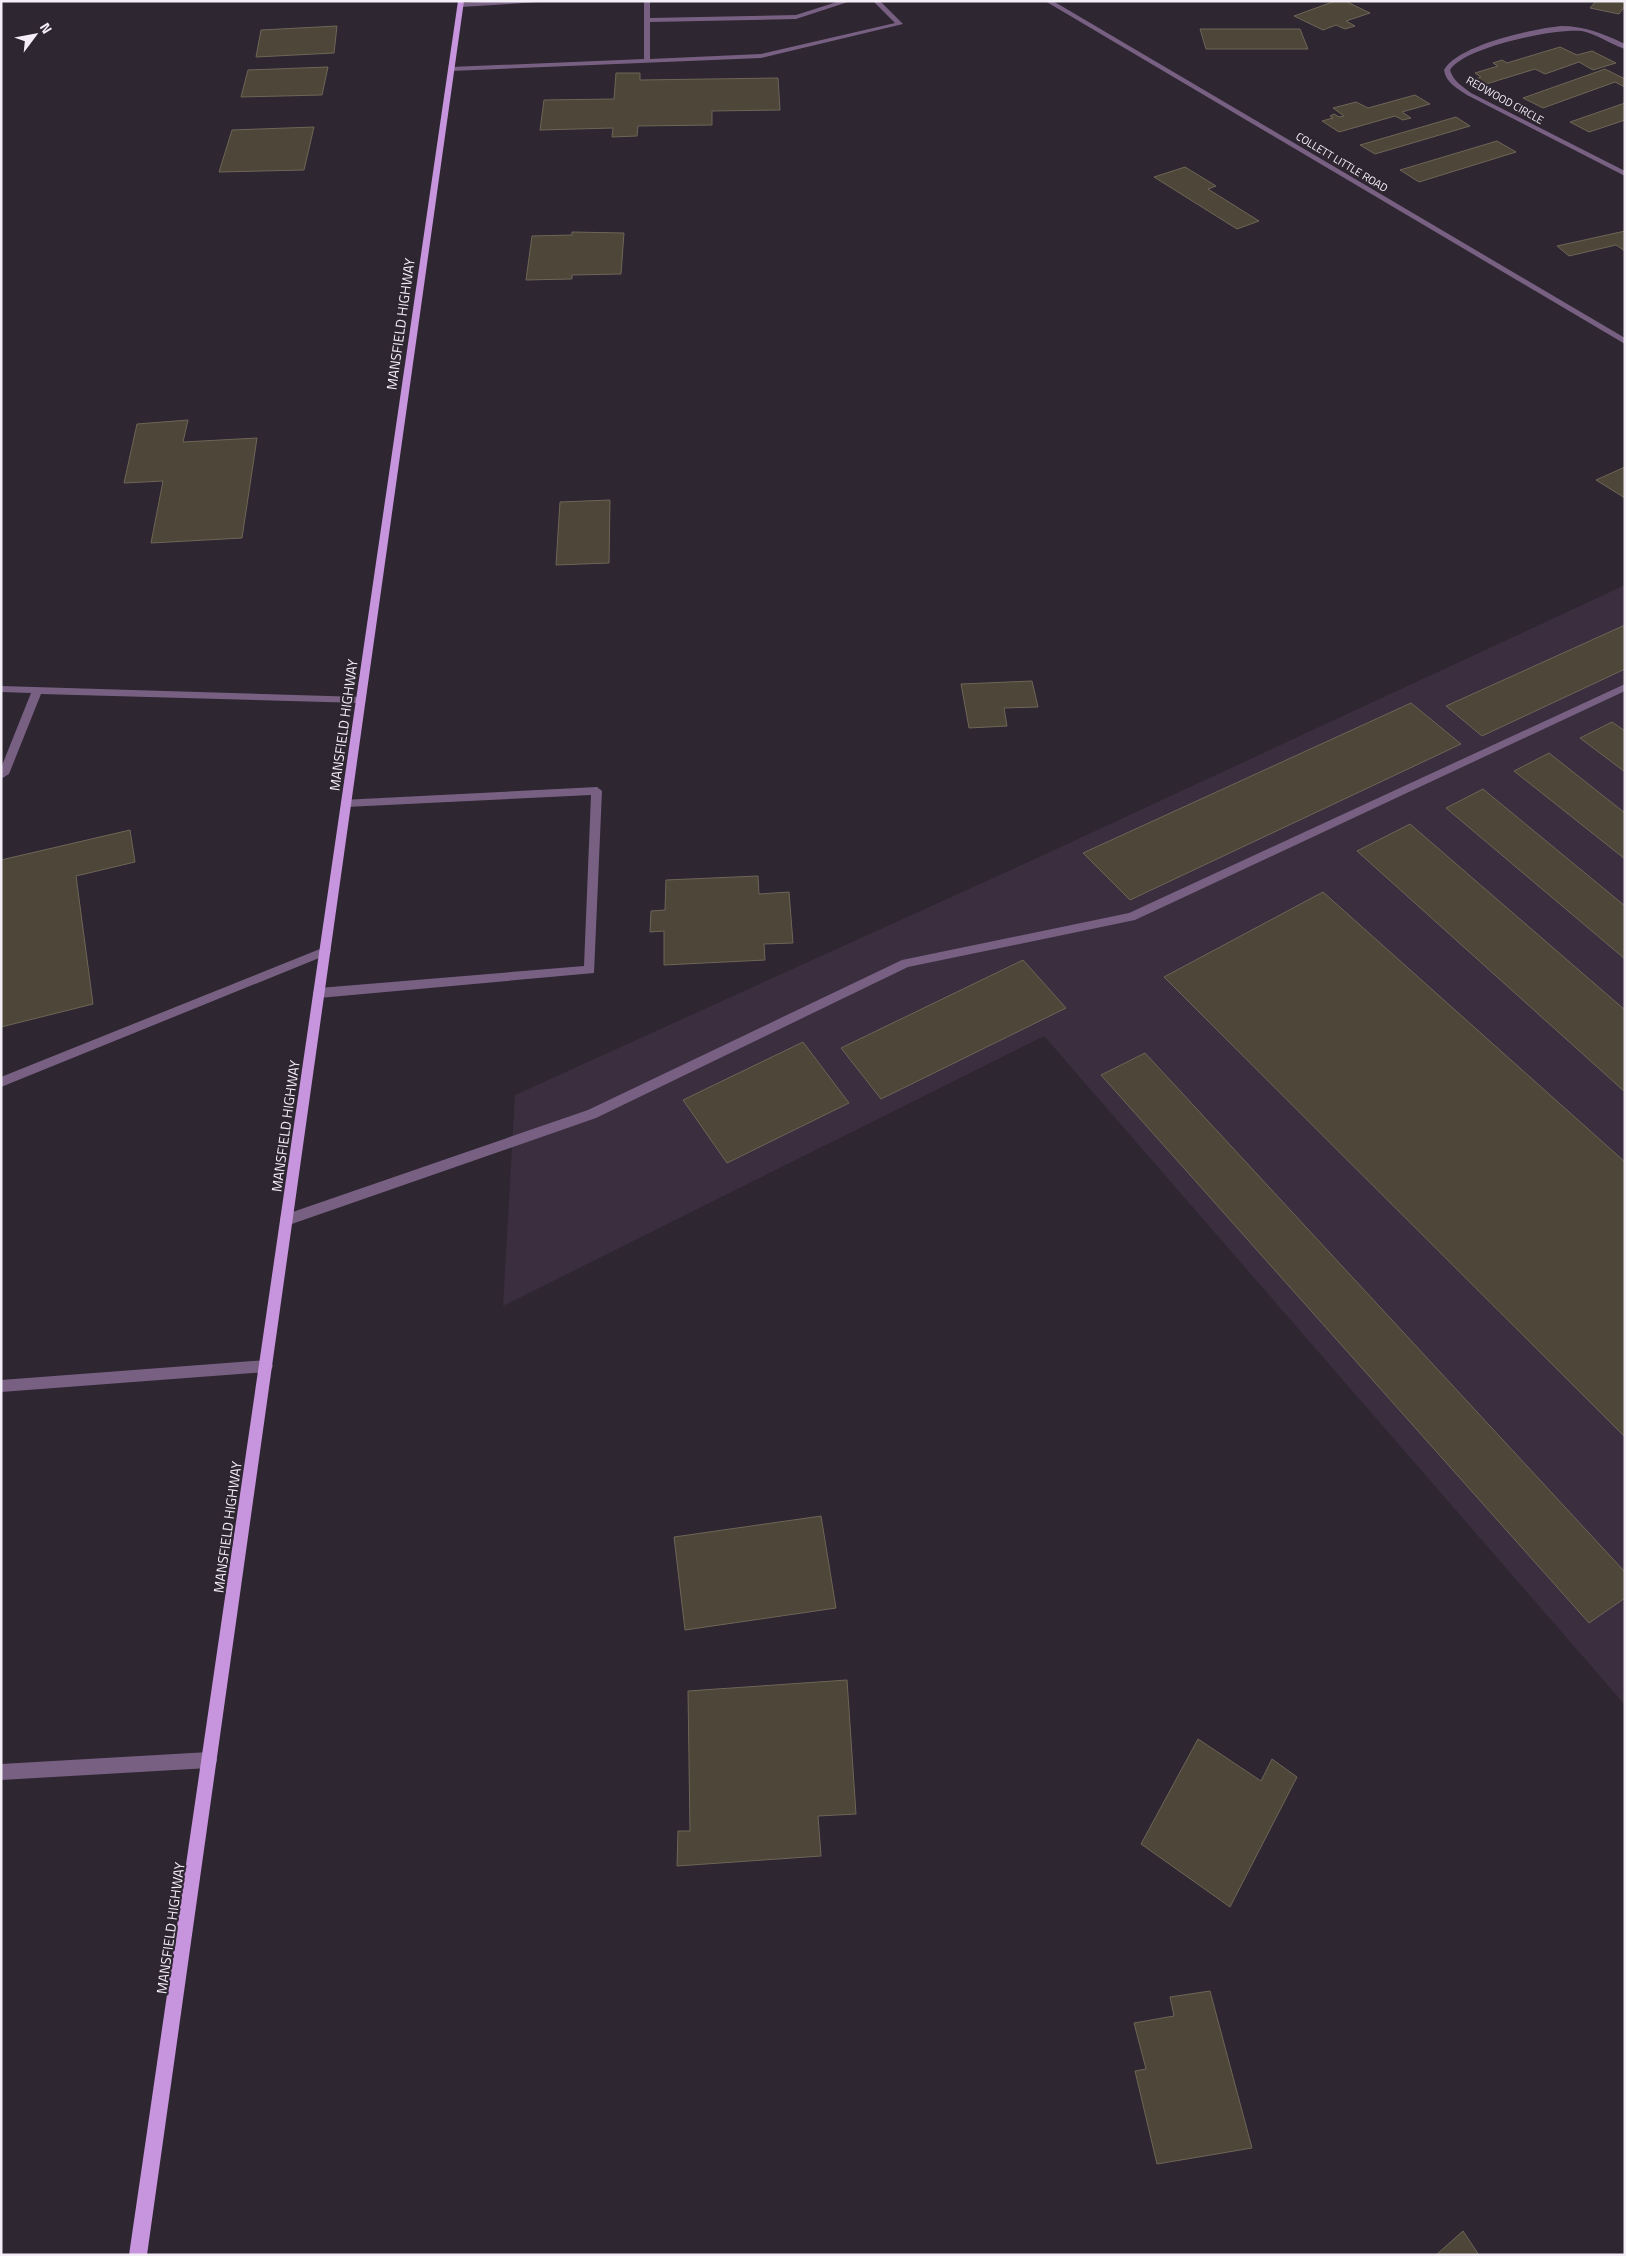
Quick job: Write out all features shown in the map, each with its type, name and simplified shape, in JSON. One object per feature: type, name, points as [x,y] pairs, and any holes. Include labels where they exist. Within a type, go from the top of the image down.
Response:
[{"type":"main road","name":"MANSFIELD HIGHWAY","points":[[138,2255],[461,3]]},
{"type":"street","points":[[461,3],[553,1]]},
{"type":"street","points":[[647,1],[647,60]]},
{"type":"street","points":[[647,20],[796,17],[848,1]]},
{"type":"street","points":[[451,69],[761,56],[900,24],[876,1]]},
{"type":"street","name":"COLLETT LITTLE ROAD","points":[[1048,1],[1625,342]]},
{"type":"street","name":"REDWOOD CIRCLE","points":[[1625,47],[1580,29],[1554,29],[1524,35],[1463,54],[1449,63],[1446,69],[1450,80],[1470,94],[1625,174]]},
{"type":"street","points":[[286,1220],[592,1114],[906,963],[1131,917],[1625,687]]},
{"type":"street","points":[[1,689],[361,700]]},
{"type":"street","points":[[1,775],[4,774],[37,690]]},
{"type":"street","points":[[319,994],[590,970],[597,791],[346,803]]},
{"type":"street","points":[[1,1082],[325,951]]},
{"type":"street","points":[[1,1386],[266,1366]]},
{"type":"street","points":[[1,1772],[209,1760]]},
{"type":"shaded area","points":[[1625,585],[1625,1705],[1044,1036],[503,1306],[515,1095],[1037,858]]},
{"type":"building","points":[[1335,1],[1345,1],[1370,13],[1346,21],[1355,26],[1345,29],[1336,25],[1323,30],[1294,16]]},
{"type":"building","points":[[1596,1],[1625,1],[1625,6],[1619,14],[1590,8]]},
{"type":"building","points":[[337,26],[334,53],[256,57],[261,30]]},
{"type":"building","points":[[1200,29],[1300,29],[1308,49],[1206,49]]},
{"type":"building","points":[[1560,47],[1577,55],[1592,51],[1616,63],[1593,70],[1579,62],[1545,74],[1535,69],[1483,85],[1473,80],[1481,77],[1475,73],[1498,66],[1493,63],[1502,60],[1507,63]]},
{"type":"building","points":[[328,67],[322,95],[241,97],[248,70]]},
{"type":"building","points":[[1605,69],[1625,79],[1625,87],[1615,82],[1543,108],[1523,98]]},
{"type":"building","points":[[616,73],[640,73],[640,80],[778,78],[780,110],[712,111],[712,125],[638,126],[637,136],[612,137],[613,128],[540,130],[544,100],[614,99]]},
{"type":"building","points":[[1415,95],[1430,104],[1402,112],[1411,118],[1403,120],[1395,116],[1339,132],[1322,121],[1333,118],[1330,116],[1334,114],[1339,117],[1344,116],[1333,108],[1356,102],[1368,108]]},
{"type":"building","points":[[1625,103],[1625,120],[1589,132],[1570,122]]},
{"type":"building","points":[[1456,117],[1470,126],[1375,154],[1360,145]]},
{"type":"building","points":[[314,127],[304,170],[219,172],[232,130]]},
{"type":"building","points":[[1497,141],[1516,152],[1419,182],[1400,170]]},
{"type":"building","points":[[1185,167],[1216,186],[1208,189],[1259,221],[1237,229],[1154,177]]},
{"type":"building","points":[[1625,231],[1625,251],[1616,245],[1569,256],[1557,246]]},
{"type":"building","points":[[572,232],[624,233],[621,274],[572,275],[572,279],[526,280],[532,236],[572,235]]},
{"type":"building","points":[[188,420],[183,442],[257,438],[242,538],[151,543],[163,481],[124,483],[137,424]]},
{"type":"building","points":[[1625,467],[1625,498],[1596,480]]},
{"type":"building","points":[[610,500],[609,563],[556,565],[560,502]]},
{"type":"building","points":[[1625,625],[1625,669],[1482,736],[1446,706]]},
{"type":"building","points":[[1032,681],[1038,707],[1004,708],[1007,726],[969,728],[961,684]]},
{"type":"building","points":[[1411,703],[1461,744],[1130,900],[1083,853]]},
{"type":"building","points":[[1612,722],[1625,731],[1625,772],[1580,738]]},
{"type":"building","points":[[1549,753],[1625,813],[1625,859],[1514,771]]},
{"type":"building","points":[[1483,789],[1625,906],[1625,959],[1446,808]]},
{"type":"building","points":[[1410,824],[1625,1010],[1625,1092],[1357,851]]},
{"type":"building","points":[[130,830],[135,862],[76,876],[93,1004],[1,1027],[1,860]]},
{"type":"building","points":[[758,876],[759,894],[789,892],[793,943],[764,944],[765,960],[664,965],[664,931],[650,932],[651,911],[665,910],[666,880]]},
{"type":"building","points":[[1323,892],[1625,1162],[1625,1437],[1164,977]]},
{"type":"building","points":[[1023,960],[1066,1008],[881,1099],[841,1048]]},
{"type":"building","points":[[803,1042],[849,1103],[727,1163],[683,1100]]},
{"type":"building","points":[[1145,1053],[1625,1572],[1625,1598],[1589,1623],[1101,1075]]},
{"type":"building","points":[[821,1516],[836,1608],[685,1630],[674,1537]]},
{"type":"building","points":[[847,1680],[856,1814],[818,1816],[821,1856],[677,1866],[678,1831],[690,1831],[688,1691]]},
{"type":"building","points":[[1198,1739],[1261,1781],[1272,1759],[1297,1777],[1230,1907],[1141,1844]]},
{"type":"building","points":[[1210,1991],[1252,2148],[1157,2164],[1135,2071],[1146,2069],[1134,2023],[1174,2016],[1170,1997]]},
{"type":"building","points":[[1463,2231],[1479,2255],[1436,2255]]}]
